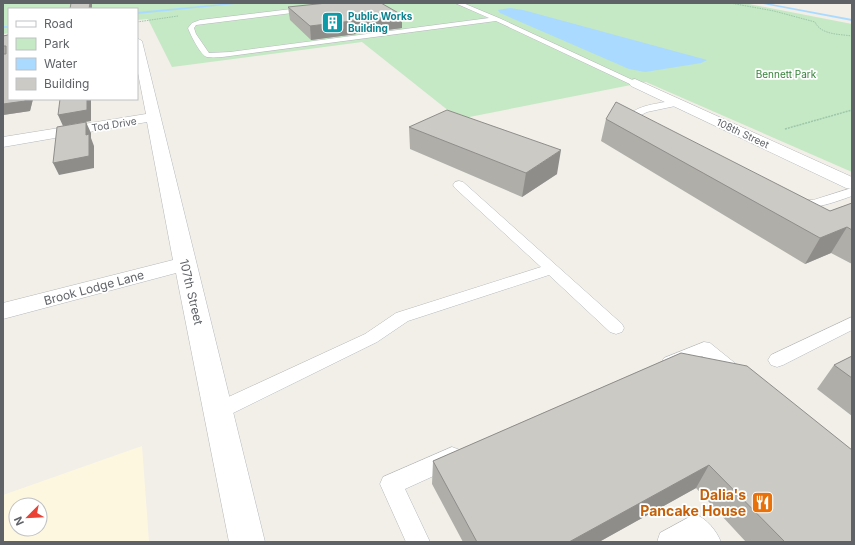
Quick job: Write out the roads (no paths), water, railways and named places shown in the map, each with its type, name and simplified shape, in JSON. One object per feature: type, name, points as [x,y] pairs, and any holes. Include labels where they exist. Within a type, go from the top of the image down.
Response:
[{"type":"street","name":"107th Street","points":[[138,47],[247,542]]},
{"type":"street","name":"108th Street","points":[[635,83],[852,184]]},
{"type":"street","name":"Tod Drive","points":[[3,142],[154,117]]},
{"type":"street","name":"Brook Lodge Lane","points":[[3,311],[185,264]]},
{"type":"lane","points":[[458,3],[497,19],[635,83]]},
{"type":"lane","points":[[314,8],[200,22],[194,24],[191,28],[193,34],[208,55],[230,54],[497,19]]},
{"type":"lane","points":[[655,130],[641,123],[634,115],[644,110],[677,103]]},
{"type":"lane","points":[[460,185],[616,328]]},
{"type":"lane","points":[[785,198],[796,203],[814,204],[852,192]]},
{"type":"lane","points":[[218,410],[371,338],[402,317],[552,269]]},
{"type":"lane","points":[[777,360],[852,323]]},
{"type":"lane","points":[[653,370],[704,348],[745,383]]},
{"type":"lane","points":[[418,542],[391,484],[471,449]]},
{"type":"lane","points":[[668,542],[695,526],[709,542]]},
{"type":"water","points":[[510,8],[523,10],[707,60],[701,63],[645,72],[629,69],[500,13],[498,10]]},
{"type":"waterway","points":[[138,13],[243,3]]},
{"type":"waterway","points":[[760,3],[852,20]]},
{"type":"waterway","points":[[3,27],[8,27]]},
{"type":"place","name":"Public Works Building","points":[[333,22]]},
{"type":"place","name":"Dalia's Pancake House","points":[[762,503]]},
{"type":"park label","name":"Bennett Park","points":[[786,74]]}]
